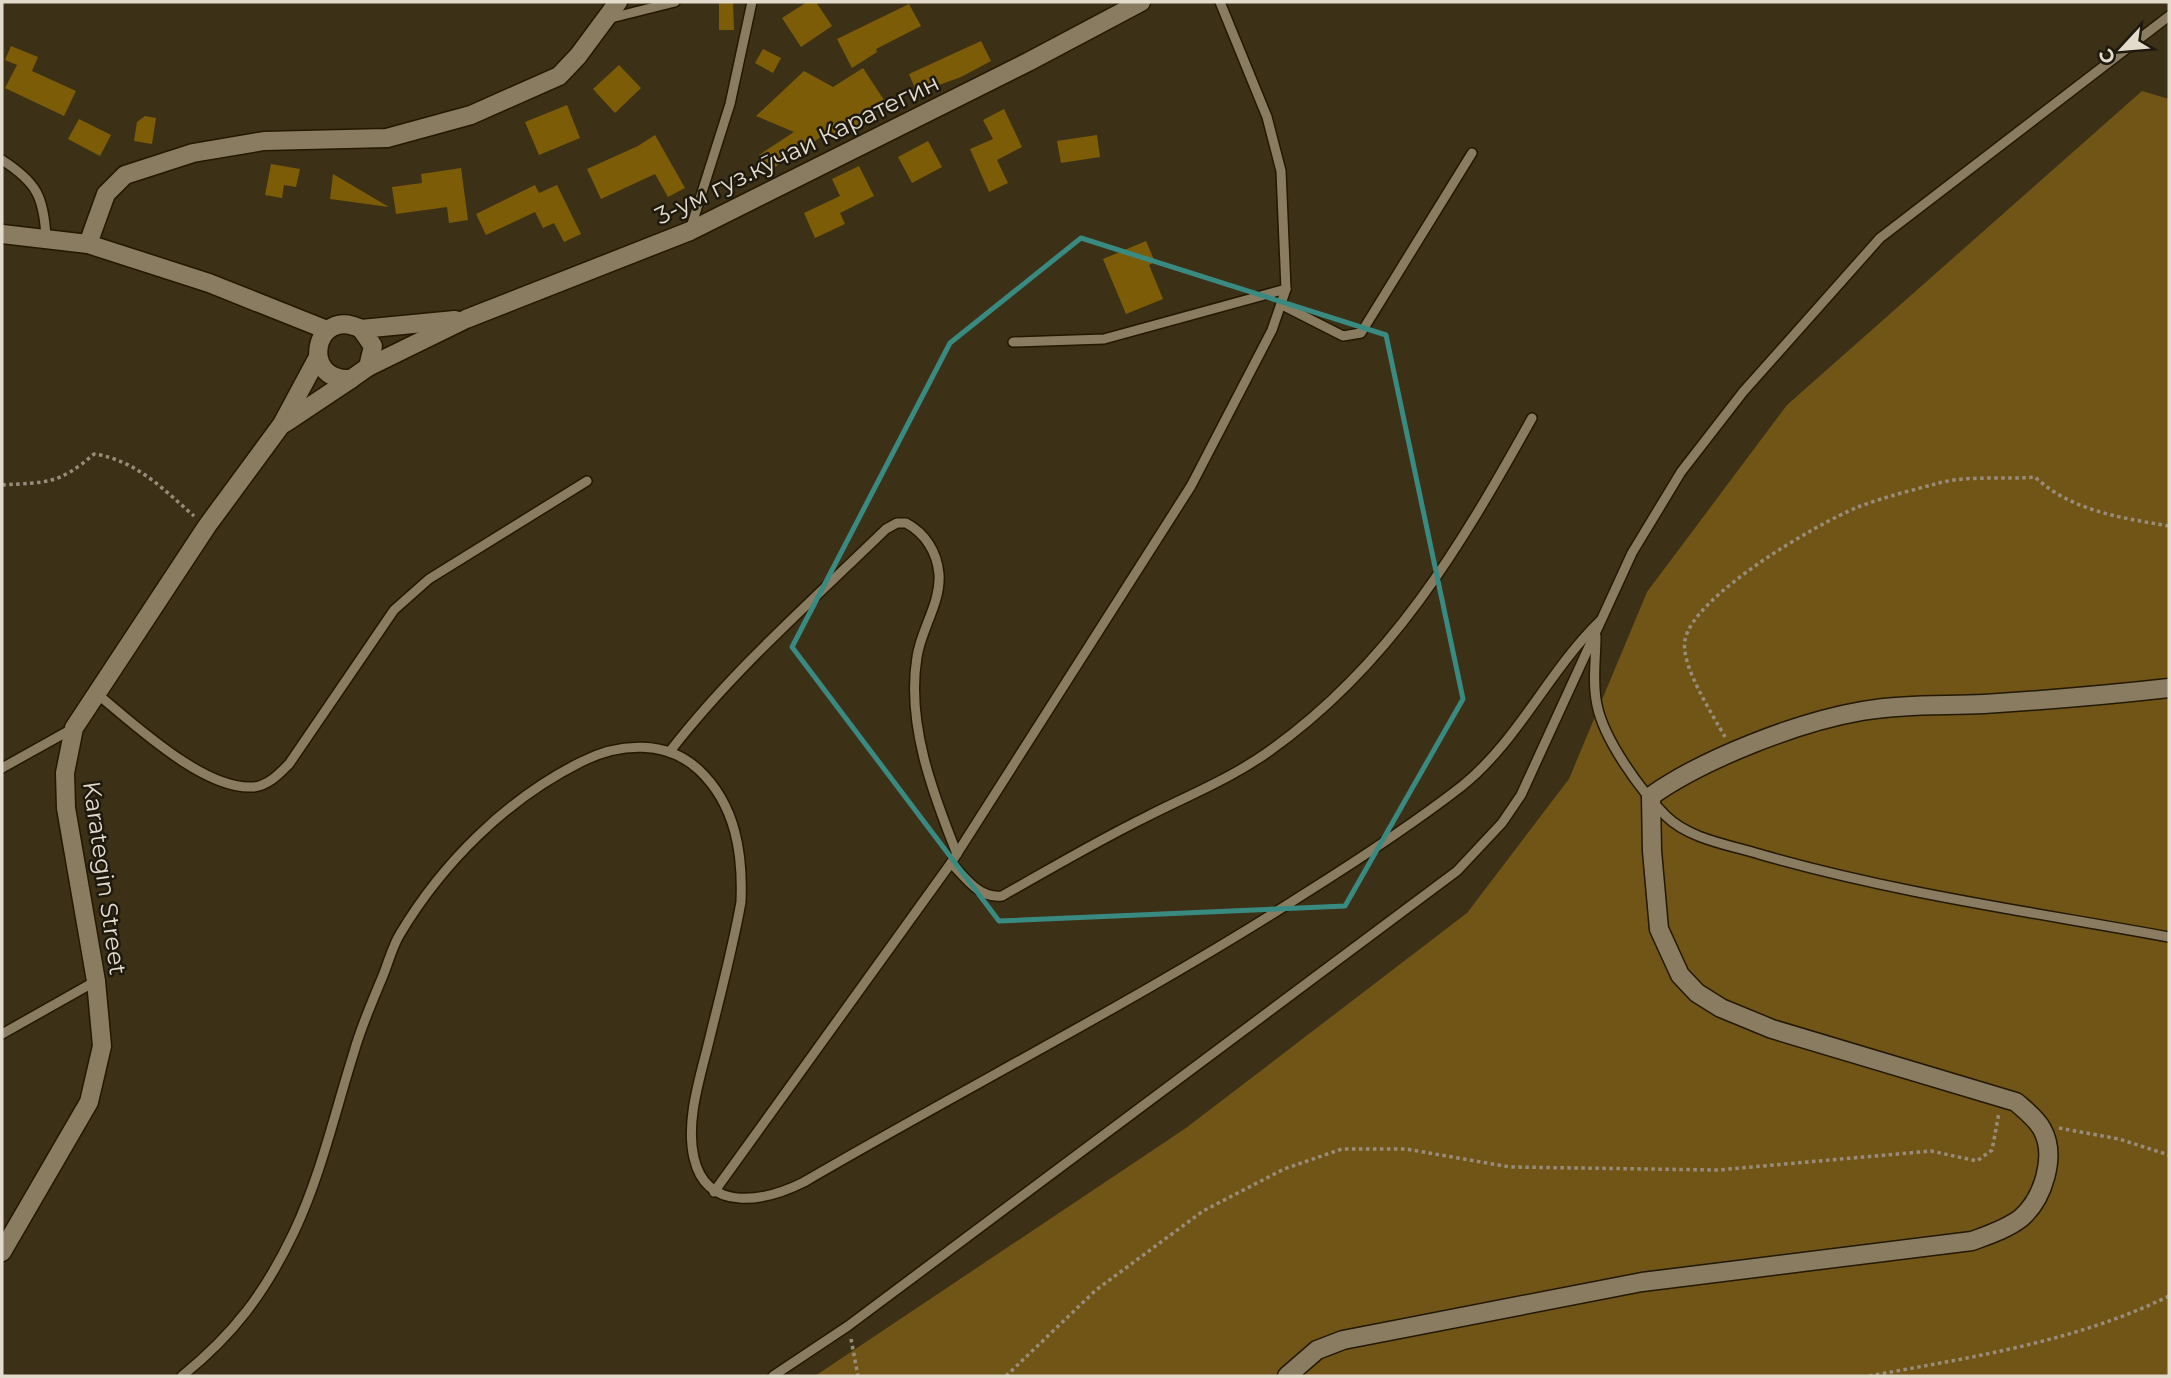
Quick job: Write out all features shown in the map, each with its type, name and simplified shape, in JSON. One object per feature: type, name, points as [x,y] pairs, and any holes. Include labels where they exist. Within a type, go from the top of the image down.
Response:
[{"type":"street","points":[[88,244],[106,194],[125,175],[193,153],[264,141],[387,138],[461,118],[536,89],[559,76],[618,2]]},
{"type":"street","name":"3-ум гуз.кӯчаи Каратегин","points":[[369,368],[466,319],[690,231],[1028,62],[1141,2]]},
{"type":"street","points":[[2,234],[46,237],[88,244],[209,283],[327,330]]},
{"type":"street","name":"3-ум гуз.кӯчаи Каратегин","points":[[361,328],[466,319]]},
{"type":"street","points":[[340,324],[361,328],[373,346],[369,368],[351,379],[330,375],[318,357],[319,343],[327,330],[340,324]]},
{"type":"street","name":"Karategin Street","points":[[2,1252],[89,1102],[102,1046],[96,981],[66,808],[65,773],[74,728],[207,526],[282,424],[318,357]]},
{"type":"street","name":"Karategin Street","points":[[282,424],[351,379]]},
{"type":"street","points":[[1287,1376],[1317,1350],[1343,1339],[1642,1282],[1972,1241],[2020,1218],[2034,1202],[2049,1161],[2043,1130],[2016,1102],[1772,1029],[1721,1008],[1697,993],[1679,975],[1659,929],[1651,851],[1651,796],[1668,784],[1734,753],[1796,730],[1863,711],[2087,697],[2169,688]]},
{"type":"lane","points":[[605,19],[675,2]]},
{"type":"lane","points":[[690,231],[730,104],[752,2]]},
{"type":"lane","points":[[714,1192],[957,854],[1191,486],[1256,365],[1282,305],[1286,289],[1286,227],[1277,148],[1238,40],[1220,2]]},
{"type":"lane","points":[[773,1376],[848,1326],[1457,871],[1502,824],[1521,795],[1632,553],[1681,472],[1743,392],[1880,238],[2169,16]]},
{"type":"lane","points":[[1282,305],[1343,336],[1361,333],[1472,153]]},
{"type":"lane","points":[[2,160],[25,175],[38,192],[46,237]]},
{"type":"lane","points":[[1013,342],[1104,339],[1286,289]]},
{"type":"lane","points":[[951,863],[980,892],[990,898],[1002,896],[1113,833],[1228,777],[1268,752],[1316,712],[1403,625],[1468,531],[1532,418]]},
{"type":"lane","points":[[95,693],[205,774],[253,787],[266,783],[289,764],[394,610],[409,594],[587,481]]},
{"type":"lane","points":[[671,750],[703,708],[745,664],[886,529],[897,523],[906,523],[929,542],[939,577],[937,595],[917,652],[915,684],[923,752],[957,854]]},
{"type":"lane","points":[[182,1376],[221,1345],[248,1314],[272,1276],[295,1230],[316,1178],[355,1048],[398,935],[440,877],[500,814],[561,772],[589,758],[617,750],[633,747],[671,750],[701,772],[721,797],[735,831],[742,877],[736,928],[702,1072],[692,1134],[698,1170],[714,1192],[740,1200],[784,1192],[1128,1001],[1338,873],[1409,825],[1483,766],[1575,646],[1601,620]]},
{"type":"lane","points":[[1596,631],[1595,687],[1602,723],[1626,765],[1667,817],[1685,829],[1791,863],[1862,881],[2027,915],[2169,937]]},
{"type":"lane","points":[[2,768],[74,728]]},
{"type":"lane","points":[[2,1034],[96,981]]},
{"type":"path","points":[[2,485],[51,482],[71,474],[94,454],[117,457],[138,468],[207,526]]},
{"type":"path","points":[[1734,753],[1692,673],[1684,642],[1692,622],[1713,597],[1780,550],[1858,507],[1942,482],[2035,477],[2046,487],[2076,504],[2103,513],[2169,526]]},
{"type":"path","points":[[1006,1376],[1096,1290],[1203,1211],[1316,1156],[1342,1149],[1368,1147],[1406,1149],[1510,1167],[1718,1170],[1931,1151],[1977,1161],[1992,1150],[2003,1097]]},
{"type":"path","points":[[2043,1130],[2058,1127],[2091,1132],[2169,1156]]},
{"type":"path","points":[[1869,1376],[2049,1341],[2140,1310],[2169,1296]]},
{"type":"path","points":[[848,1326],[858,1375]]},
{"type":"highlighted area","points":[[1081,238],[1386,335],[1463,699],[1345,906],[999,921],[792,647],[950,343]]},
{"type":"shaded area","points":[[2142,91],[2169,99],[2169,1376],[815,1376],[1186,1128],[1467,913],[1569,779],[1647,592],[1787,405]]},
{"type":"building","points":[[719,2],[733,2],[734,30],[719,30]]},
{"type":"building","points":[[807,2],[816,2],[832,26],[801,47],[782,18]]},
{"type":"building","points":[[909,4],[921,26],[876,49],[877,52],[852,68],[837,39]]},
{"type":"building","points":[[981,41],[991,61],[961,77],[917,93],[909,74]]},
{"type":"building","points":[[11,46],[38,57],[32,71],[76,91],[64,116],[5,88],[17,65],[5,60]]},
{"type":"building","points":[[763,49],[781,58],[773,73],[755,63]]},
{"type":"building","points":[[619,65],[641,88],[615,113],[593,89]]},
{"type":"building","points":[[863,68],[884,100],[860,115],[865,124],[833,141],[830,131],[769,171],[759,155],[794,132],[756,116],[804,71],[833,87]]},
{"type":"building","points":[[567,105],[580,138],[539,155],[525,122]]},
{"type":"building","points":[[1004,109],[1022,147],[997,160],[1008,183],[989,192],[970,149],[993,139],[983,120]]},
{"type":"building","points":[[145,116],[156,118],[152,144],[134,141],[137,122]]},
{"type":"building","points":[[79,119],[111,135],[100,156],[68,139]]},
{"type":"building","points":[[655,135],[685,188],[668,197],[655,174],[601,199],[587,169],[638,146]]},
{"type":"building","points":[[1097,135],[1100,157],[1061,163],[1057,141]]},
{"type":"building","points":[[928,141],[942,167],[912,183],[898,157]]},
{"type":"building","points":[[271,164],[300,169],[296,187],[284,185],[282,198],[265,195]]},
{"type":"building","points":[[859,166],[874,196],[840,213],[845,224],[815,238],[804,213],[840,196],[832,179]]},
{"type":"building","points":[[461,168],[468,220],[449,223],[447,207],[396,214],[392,187],[422,183],[421,174]]},
{"type":"building","points":[[333,174],[389,207],[330,199]]},
{"type":"building","points":[[535,185],[539,193],[557,185],[581,234],[564,242],[554,223],[543,228],[535,212],[486,235],[476,214]]},
{"type":"building","points":[[1146,241],[1155,262],[1149,265],[1163,299],[1126,314],[1103,259]]}]
